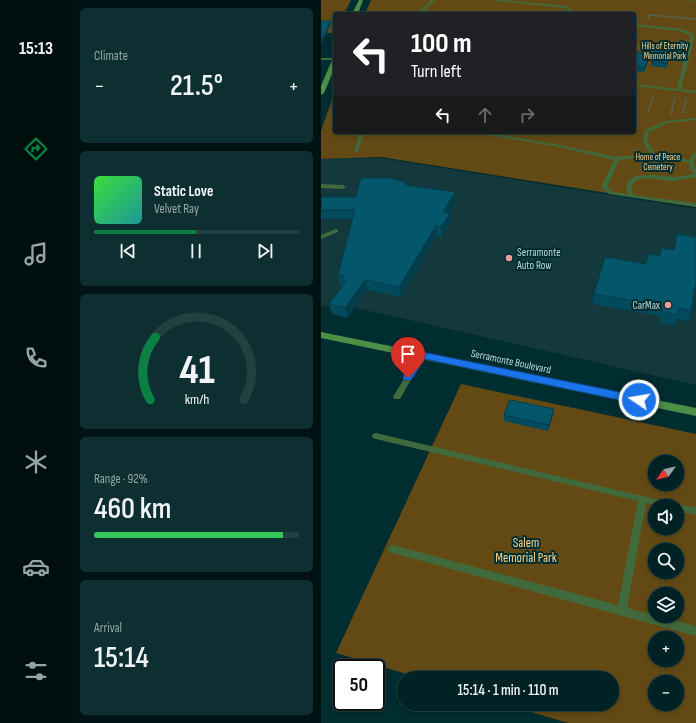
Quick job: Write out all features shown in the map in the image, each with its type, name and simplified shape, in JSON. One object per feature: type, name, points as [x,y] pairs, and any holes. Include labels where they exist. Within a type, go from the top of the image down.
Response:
[{"type":"main road","points":[[356,12],[361,0]]},
{"type":"main road","points":[[321,93],[323,85],[333,64]]},
{"type":"main road","name":"Serramonte Boulevard","points":[[321,335],[696,412]]},
{"type":"lane","points":[[421,12],[433,0]]},
{"type":"lane","points":[[491,0],[566,8],[570,10],[569,12]]},
{"type":"lane","points":[[689,0],[696,0]]},
{"type":"lane","points":[[636,25],[678,30],[690,33],[692,37],[689,52],[678,92]]},
{"type":"lane","points":[[636,46],[689,52]]},
{"type":"lane","points":[[321,60],[333,60]]},
{"type":"lane","points":[[636,85],[678,92],[696,92]]},
{"type":"lane","points":[[653,155],[645,141],[647,131],[660,124],[680,120],[696,119]]},
{"type":"lane","points":[[356,151],[360,134]]},
{"type":"lane","points":[[498,134],[617,159],[653,155],[691,162]]},
{"type":"lane","points":[[631,196],[629,185],[632,180],[636,178],[647,177],[674,179],[696,174],[691,166],[691,162],[696,154]]},
{"type":"lane","points":[[617,159],[604,187],[611,193],[696,205]]},
{"type":"lane","points":[[321,186],[343,187]]},
{"type":"lane","points":[[321,237],[337,232]]},
{"type":"lane","points":[[397,397],[422,355]]},
{"type":"lane","points":[[376,436],[648,500]]},
{"type":"lane","points":[[622,611],[643,499]]},
{"type":"lane","points":[[684,509],[696,512]]},
{"type":"lane","points":[[393,549],[696,631]]},
{"type":"path","points":[[648,112],[654,90]]},
{"type":"path","points":[[678,92],[671,115],[680,120],[687,94]]},
{"type":"shaded area","name":"Serramonte Auto Row","points":[[381,158],[696,209],[696,385],[352,307],[321,306],[321,159]]},
{"type":"green space","points":[[321,0],[351,0],[345,12],[333,12],[333,33],[321,33]]},
{"type":"green space","name":"Home of Peace Cemetery","points":[[371,0],[696,0],[696,207],[381,157],[321,159],[321,131],[333,97],[333,134],[636,134],[636,12],[366,12]]},
{"type":"green space","name":"Salem Memorial Park","points":[[461,384],[696,434],[696,723],[568,723],[528,711],[619,711],[619,671],[397,671],[385,668],[385,659],[356,659],[336,653]]},
{"type":"building","points":[[321,21],[331,21],[321,41]]},
{"type":"building","points":[[656,47],[671,48],[667,63],[651,61]]},
{"type":"building","points":[[636,52],[649,54],[645,67],[636,65]]},
{"type":"building","points":[[361,178],[389,178],[406,182],[406,185],[455,192],[443,212],[450,214],[441,227],[436,226],[399,287],[365,280],[345,308],[329,304],[347,280],[342,280],[344,276],[338,275],[355,210],[321,210],[321,197],[356,197]]},
{"type":"building","points":[[677,234],[696,237],[696,283],[691,311],[679,308],[677,315],[662,312],[663,306],[594,294],[605,257],[646,264],[648,254],[660,256],[661,248],[674,250]]},
{"type":"building","points":[[510,400],[554,409],[549,425],[504,415]]},
{"type":"place","name":"Serramonte Auto Row","points":[[509,258]]},
{"type":"place","name":"CarMax","points":[[668,305]]},
{"type":"route","points":[[408,378],[422,355],[639,400]]},
{"type":"park label","name":"Hills of Eternity Memorial Park","points":[[665,52]]}]
